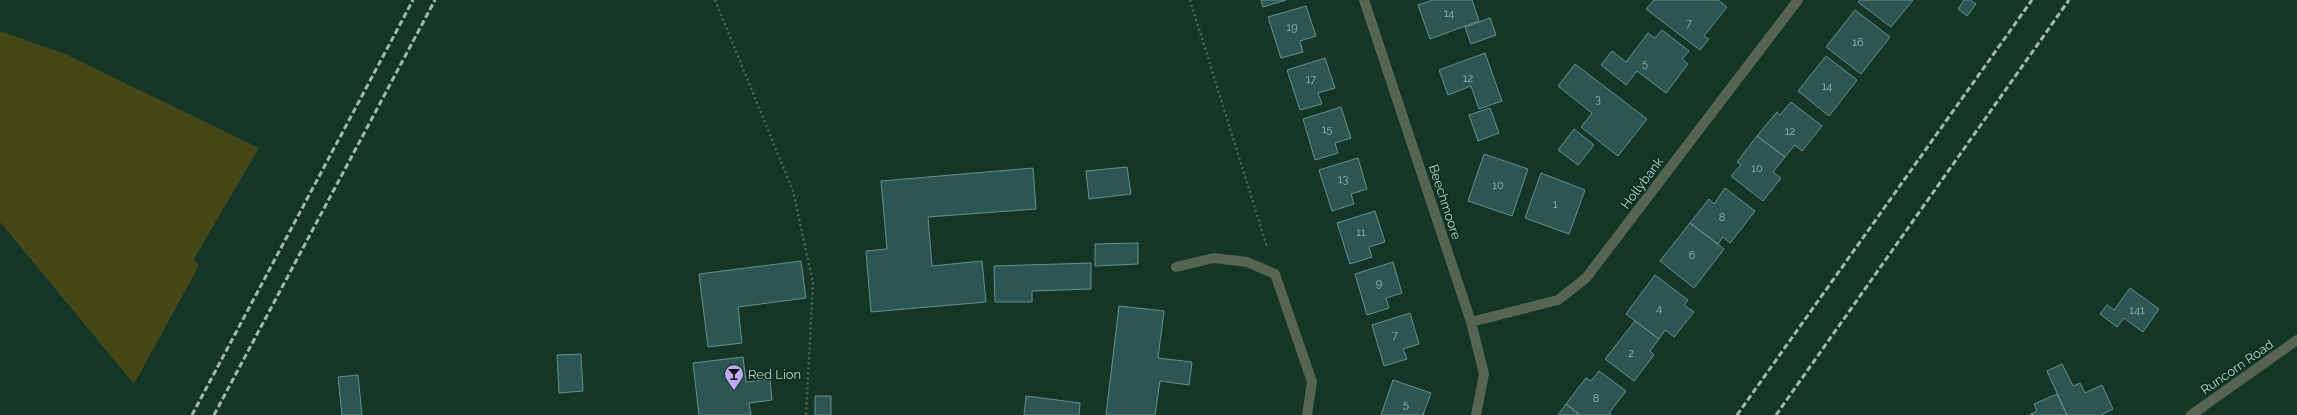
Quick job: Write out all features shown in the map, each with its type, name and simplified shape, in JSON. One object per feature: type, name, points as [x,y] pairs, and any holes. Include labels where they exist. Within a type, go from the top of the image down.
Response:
[{"type":"street","name":"Beechmoore","points":[[1364,0],[1471,322],[1484,374],[1476,415]]},
{"type":"street","name":"Hollybank","points":[[1471,322],[1558,300],[1586,278],[1794,1]]},
{"type":"street","points":[[1176,267],[1214,258],[1247,262],[1275,274],[1312,382],[1307,415]]},
{"type":"street","name":"Runcorn Road","points":[[2191,415],[2297,340]]},
{"type":"path","points":[[715,0],[793,191],[802,230],[813,283],[806,415]]},
{"type":"path","points":[[1190,0],[1275,274]]},
{"type":"shaded area","points":[[0,31],[65,54],[259,148],[194,259],[199,266],[134,384],[0,222]]},
{"type":"building","points":[[1261,0],[1286,0],[1263,7]]},
{"type":"building","points":[[1433,0],[1472,0],[1479,21],[1430,39],[1418,5]]},
{"type":"building","points":[[1654,0],[1718,0],[1727,7],[1704,36],[1709,39],[1700,50],[1646,9]]},
{"type":"building","points":[[1860,0],[1913,0],[1891,27],[1858,2]]},
{"type":"building","points":[[1964,0],[1970,0],[1976,4],[1967,16],[1958,9]]},
{"type":"building","points":[[1306,6],[1316,36],[1300,41],[1303,52],[1281,58],[1268,17]]},
{"type":"building","points":[[1855,10],[1890,37],[1861,74],[1826,47]]},
{"type":"building","points":[[1490,18],[1496,35],[1471,44],[1465,27]]},
{"type":"building","points":[[1662,30],[1689,51],[1682,59],[1688,64],[1666,93],[1637,71],[1626,85],[1601,65],[1612,51],[1626,62],[1648,33],[1655,38]]},
{"type":"building","points":[[1485,53],[1502,101],[1479,109],[1471,86],[1448,95],[1439,70]]},
{"type":"building","points":[[1826,56],[1857,80],[1829,116],[1798,91]]},
{"type":"building","points":[[1325,58],[1335,88],[1318,93],[1322,104],[1300,110],[1287,70]]},
{"type":"building","points":[[1575,64],[1647,119],[1618,156],[1581,127],[1592,113],[1558,86]]},
{"type":"building","points":[[1791,102],[1822,126],[1802,151],[1795,145],[1785,157],[1757,136],[1777,112],[1780,115]]},
{"type":"building","points":[[1341,107],[1351,138],[1335,143],[1338,153],[1315,160],[1303,119]]},
{"type":"building","points":[[1490,108],[1499,133],[1478,141],[1469,115]]},
{"type":"building","points":[[1574,129],[1594,145],[1578,165],[1558,150]]},
{"type":"building","points":[[1757,136],[1785,157],[1773,172],[1781,178],[1763,201],[1731,176],[1741,165],[1737,162]]},
{"type":"building","points":[[1484,154],[1528,169],[1512,216],[1468,201]]},
{"type":"building","points":[[1358,158],[1367,189],[1351,194],[1354,204],[1332,211],[1319,170]]},
{"type":"building","points":[[1127,167],[1131,194],[1089,199],[1086,171]]},
{"type":"building","points":[[1033,168],[1036,209],[928,217],[932,266],[982,261],[986,302],[871,312],[866,251],[887,249],[881,181]]},
{"type":"building","points":[[1541,173],[1585,190],[1569,234],[1525,218]]},
{"type":"building","points":[[1725,188],[1755,211],[1730,243],[1723,237],[1718,244],[1690,223],[1709,199],[1714,204]]},
{"type":"building","points":[[1375,211],[1385,242],[1369,247],[1372,257],[1350,264],[1337,223]]},
{"type":"building","points":[[1690,223],[1724,249],[1694,288],[1660,261]]},
{"type":"building","points":[[1138,243],[1138,264],[1095,266],[1095,244]]},
{"type":"building","points":[[801,261],[806,298],[738,307],[742,343],[708,347],[699,274]]},
{"type":"building","points":[[1393,262],[1402,293],[1386,298],[1389,308],[1367,315],[1355,274]]},
{"type":"building","points":[[1091,263],[1091,289],[1032,291],[1032,302],[995,302],[994,266]]},
{"type":"building","points":[[1655,275],[1688,300],[1684,305],[1694,312],[1674,337],[1665,330],[1659,339],[1626,314]]},
{"type":"building","points":[[2130,288],[2159,309],[2143,332],[2124,318],[2117,327],[2100,314],[2107,305],[2114,310]]},
{"type":"building","points":[[1119,306],[1164,311],[1158,358],[1192,362],[1189,385],[1160,381],[1155,415],[1106,415]]},
{"type":"building","points":[[1410,313],[1419,344],[1403,349],[1407,359],[1384,366],[1372,325]]},
{"type":"building","points":[[1635,321],[1659,339],[1650,351],[1654,355],[1634,381],[1605,359]]},
{"type":"building","points":[[581,354],[583,391],[559,393],[557,355]]},
{"type":"building","name":"Red Lion","points":[[743,357],[746,382],[770,379],[772,400],[749,403],[751,415],[699,415],[693,363]]},
{"type":"building","points":[[2062,364],[2073,386],[2080,383],[2085,393],[2102,385],[2113,409],[2101,415],[2067,415],[2047,371]]},
{"type":"building","points":[[1599,371],[1626,391],[1609,413],[1612,415],[1580,415],[1566,404],[1586,378],[1591,381]]},
{"type":"building","points":[[358,375],[362,415],[342,415],[338,377]]},
{"type":"building","points":[[1393,380],[1431,393],[1423,415],[1381,415]]},
{"type":"building","points":[[2057,394],[2067,415],[2029,415],[2037,411],[2034,404]]},
{"type":"building","points":[[815,396],[831,396],[831,415],[815,415]]},
{"type":"building","points":[[1026,396],[1080,403],[1079,415],[1024,415]]},
{"type":"building","points":[[1566,404],[1580,415],[1558,415]]},
{"type":"railway","points":[[192,415],[413,0]]},
{"type":"railway","points":[[214,415],[435,0]]},
{"type":"railway","points":[[1737,415],[2032,0]]},
{"type":"railway","points":[[1776,415],[2069,0]]},
{"type":"place","name":"Red Lion","points":[[734,391]]}]
